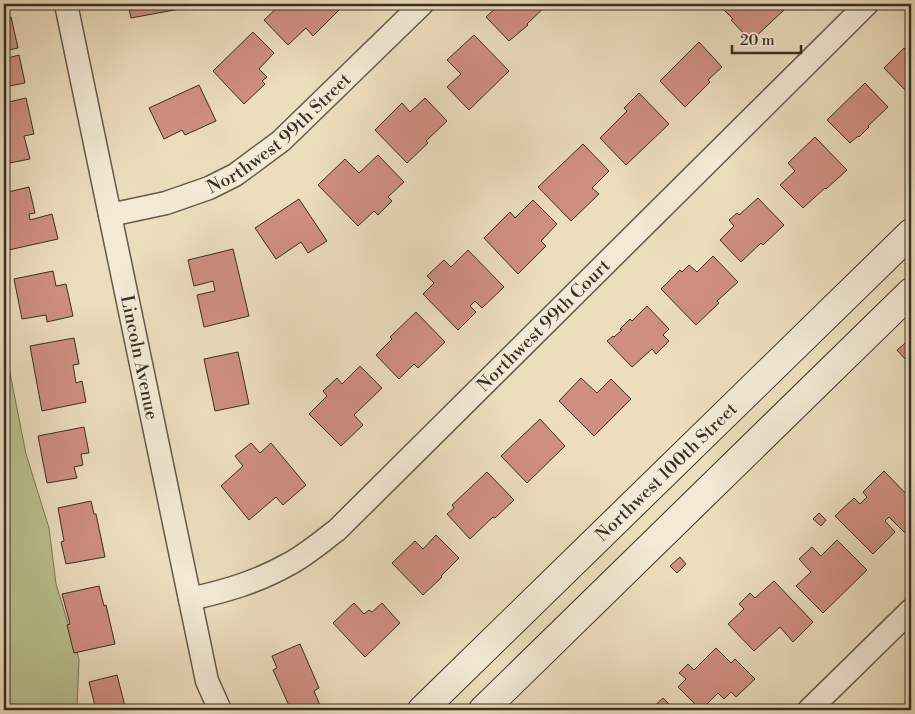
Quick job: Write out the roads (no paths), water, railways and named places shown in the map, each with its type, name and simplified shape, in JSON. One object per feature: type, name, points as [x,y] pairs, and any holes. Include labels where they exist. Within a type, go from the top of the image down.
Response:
[{"type":"main road","name":"Northwest 100th Street","points":[[422,710],[911,233]]},
{"type":"main road","points":[[483,710],[911,292]]},
{"type":"street","name":"Lincoln Avenue","points":[[66,4],[207,681],[220,710]]},
{"type":"street","name":"Northwest 99th Street","points":[[110,216],[166,203],[209,188],[235,175],[281,141],[422,4]]},
{"type":"street","name":"Northwest 99th Court","points":[[190,599],[251,583],[290,564],[337,530],[865,4]]},
{"type":"street","points":[[809,710],[911,610]]}]
